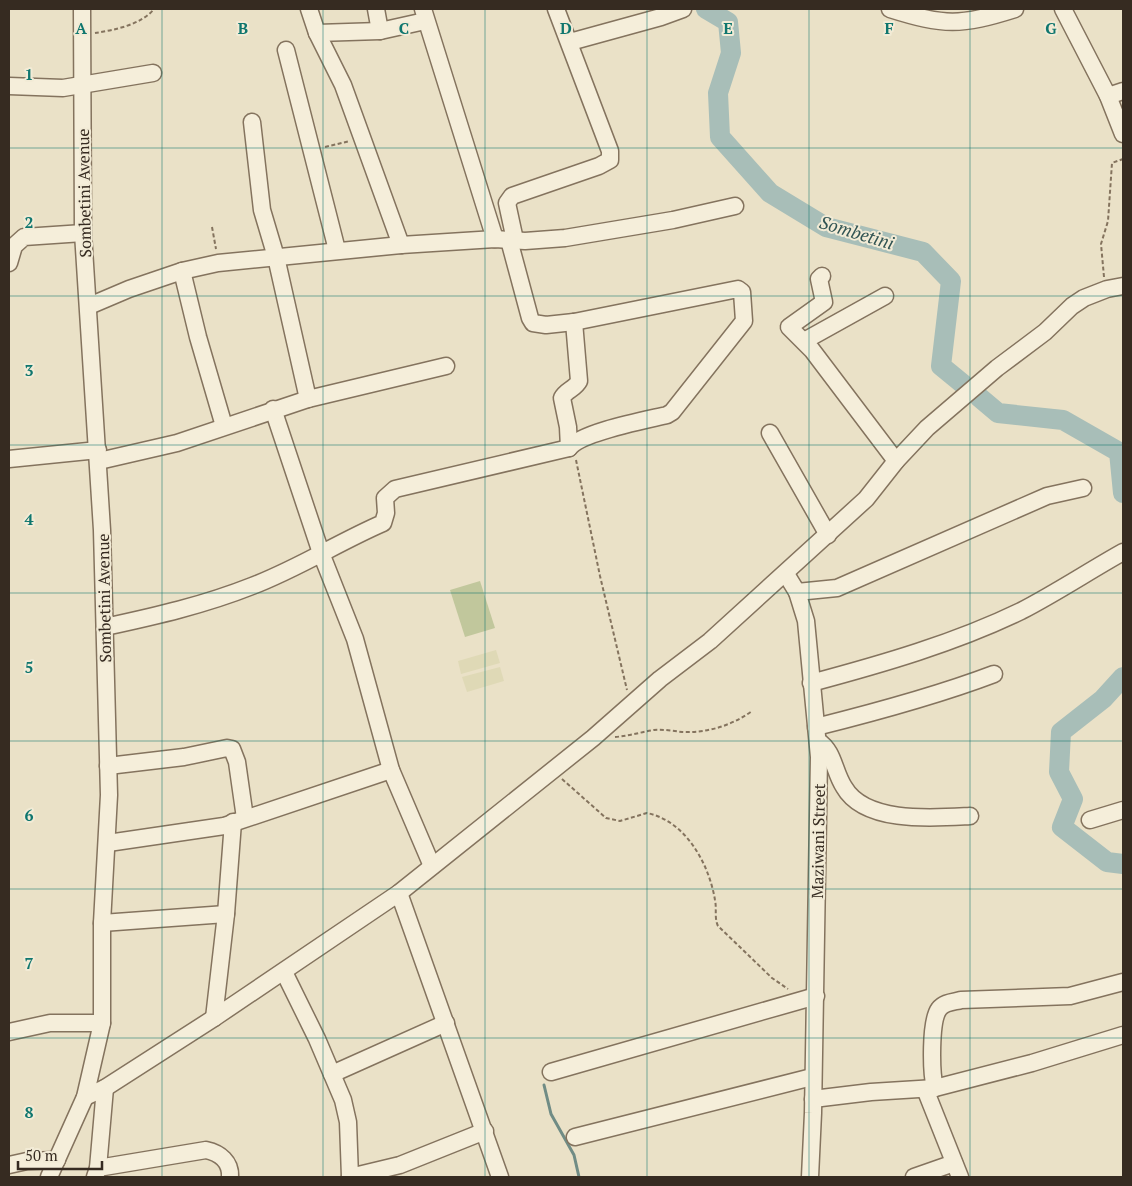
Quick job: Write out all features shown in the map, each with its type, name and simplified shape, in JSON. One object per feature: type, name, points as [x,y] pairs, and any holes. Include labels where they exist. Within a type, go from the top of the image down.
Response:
[{"type":"street","name":"Sombetini Avenue","points":[[49,1177],[85,1097],[102,1023],[102,923],[108,843],[105,627],[98,456],[89,306],[82,232],[82,9]]},
{"type":"street","points":[[309,9],[317,33],[343,85],[401,246]]},
{"type":"street","points":[[376,9],[380,31]]},
{"type":"street","points":[[507,240],[508,203],[512,196],[599,166],[610,160],[610,151],[556,9]]},
{"type":"street","points":[[570,42],[661,17],[682,9]]},
{"type":"street","points":[[890,9],[918,18],[954,23],[1015,9]]},
{"type":"street","points":[[1062,9],[1115,93],[1123,134]]},
{"type":"street","points":[[105,627],[207,604],[254,586],[383,523],[386,518],[385,498],[395,489],[571,445],[595,433],[672,412],[742,324],[742,292],[738,289],[574,322],[546,325],[531,321],[507,240],[424,15],[380,31],[317,33]]},
{"type":"street","points":[[286,50],[336,250]]},
{"type":"street","points":[[9,86],[63,88],[153,73]]},
{"type":"street","points":[[252,122],[259,193],[276,257],[308,399]]},
{"type":"street","points":[[89,306],[182,270],[218,264],[336,250],[507,240],[542,240],[598,233],[673,220],[734,206]]},
{"type":"street","points":[[9,263],[14,246],[24,237],[82,232]]},
{"type":"street","points":[[182,270],[198,337],[224,426]]},
{"type":"street","points":[[822,276],[819,279],[824,302],[789,327],[804,341],[896,461]]},
{"type":"street","points":[[85,1097],[105,1088],[214,1018],[400,893],[593,738],[660,679],[710,641],[786,574],[866,499],[896,461],[927,428],[997,368],[1045,332],[1072,306],[1084,298],[1107,289],[1123,286]]},
{"type":"street","points":[[804,341],[885,296]]},
{"type":"street","points":[[571,445],[562,398],[564,394],[575,388],[579,380],[574,322]]},
{"type":"street","points":[[9,459],[98,456],[177,443],[308,399],[446,366]]},
{"type":"street","points":[[273,410],[321,553],[361,659],[391,770],[432,866]]},
{"type":"street","points":[[770,433],[828,535]]},
{"type":"street","points":[[797,592],[837,588],[1047,496],[1083,488]]},
{"type":"street","points":[[811,682],[871,667],[986,626],[1022,610],[1123,552]]},
{"type":"street","name":"Maziwani Street","points":[[786,574],[797,592],[806,621],[817,734],[809,998],[813,1106],[810,1177]]},
{"type":"street","points":[[970,816],[926,818],[884,813],[862,806],[844,789],[830,753],[817,734],[894,707],[961,687],[994,674]]},
{"type":"street","points":[[108,766],[184,757],[227,748],[232,749],[238,762],[239,820],[214,1018]]},
{"type":"street","points":[[108,843],[224,826],[391,770]]},
{"type":"street","points":[[1090,820],[1123,810]]},
{"type":"street","points":[[400,893],[500,1177]]},
{"type":"street","points":[[102,923],[226,914]]},
{"type":"street","points":[[284,972],[332,1074],[348,1122],[350,1177],[400,1165],[485,1131]]},
{"type":"street","points":[[914,1177],[957,1170],[930,1089],[935,1020],[939,1009],[946,1003],[961,1000],[1070,996],[1123,982]]},
{"type":"street","points":[[551,1072],[809,998]]},
{"type":"street","points":[[9,1032],[50,1023],[102,1023]]},
{"type":"street","points":[[332,1074],[446,1023]]},
{"type":"street","points":[[813,1106],[871,1092],[930,1089],[1032,1063],[1123,1035]]},
{"type":"street","points":[[576,1137],[812,1077]]},
{"type":"street","points":[[105,1088],[97,1173],[206,1150],[221,1155],[227,1162],[230,1177]]},
{"type":"street","points":[[9,1165],[27,1161],[57,1160]]},
{"type":"path","points":[[82,34],[127,25],[144,18],[154,9]]},
{"type":"path","points":[[311,151],[350,141]]},
{"type":"path","points":[[1107,289],[1101,244],[1109,210],[1112,163],[1123,159]]},
{"type":"path","points":[[212,227],[218,264]]},
{"type":"path","points":[[571,445],[631,704]]},
{"type":"path","points":[[593,738],[635,735],[654,730],[684,732],[709,730],[739,720],[752,711]]},
{"type":"path","points":[[552,770],[606,818],[620,821],[647,813],[679,829],[697,849],[700,860],[710,878],[716,902],[715,919],[718,926],[772,978],[809,998]]},
{"type":"shaded area","points":[[496,650],[500,663],[461,674],[458,661]]},
{"type":"shaded area","points":[[500,667],[504,681],[467,692],[462,677]]},
{"type":"green space","points":[[480,581],[495,628],[465,637],[450,590]]},
{"type":"waterway","name":"Sombetini","points":[[706,9],[728,22],[731,53],[718,93],[720,137],[770,193],[826,227],[923,252],[951,281],[941,366],[963,384]]},
{"type":"waterway","name":"Sombetini","points":[[979,397],[998,413],[1063,420],[1119,452],[1123,493]]},
{"type":"waterway","name":"Sombetini","points":[[1123,677],[1103,699],[1061,732],[1059,772],[1073,799],[1062,827],[1107,862],[1123,864]]},
{"type":"waterway","points":[[544,1085],[551,1114],[574,1155],[579,1177]]}]
